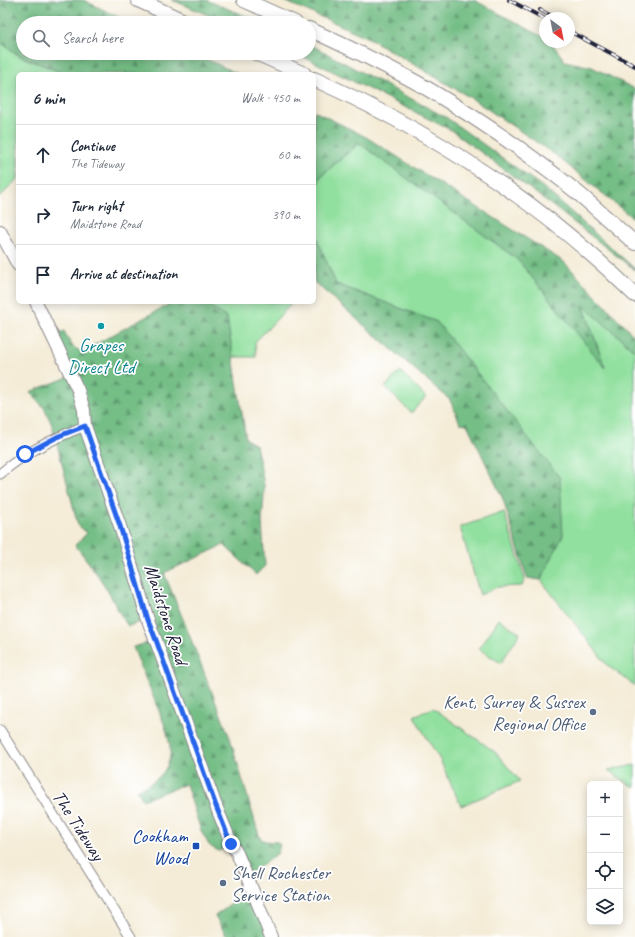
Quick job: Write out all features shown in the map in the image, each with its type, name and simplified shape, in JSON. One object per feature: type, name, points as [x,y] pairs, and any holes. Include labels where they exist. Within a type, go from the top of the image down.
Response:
[{"type":"highway","points":[[138,0],[173,16]]},
{"type":"highway","points":[[244,0],[279,16]]},
{"type":"highway","points":[[316,32],[389,67],[477,120],[566,184],[635,243]]},
{"type":"highway","points":[[272,60],[299,72]]},
{"type":"highway","points":[[316,80],[394,119],[491,177],[575,240],[635,295]]},
{"type":"main road","points":[[0,231],[16,261]]},
{"type":"main road","name":"Maidstone Road","points":[[37,304],[78,390],[84,410],[85,426],[120,526],[148,620],[216,806],[231,844],[237,853],[252,889],[270,937]]},
{"type":"street","points":[[0,474],[12,463],[29,452],[59,436],[85,426]]},
{"type":"street","name":"The Tideway","points":[[0,730],[130,937]]},
{"type":"green space","points":[[0,0],[83,0],[116,16],[16,16],[16,53],[0,42]]},
{"type":"green space","points":[[172,0],[206,0],[246,16],[210,16]]},
{"type":"green space","points":[[282,0],[474,0],[539,35],[539,48],[555,48],[565,61],[592,67],[635,89],[635,220],[554,154],[471,98],[367,37]]},
{"type":"green space","points":[[0,42],[16,53],[16,60],[30,60],[60,72],[16,72],[16,180],[0,197]]},
{"type":"green space","points":[[316,48],[447,118],[544,188],[635,270],[541,197],[451,130],[310,60],[316,60]]},
{"type":"green space","points":[[30,60],[209,60],[234,72],[60,72]]},
{"type":"green space","points":[[316,112],[366,137],[564,262],[635,337],[635,351],[583,305],[605,368],[518,260],[359,143],[320,177],[316,189]]},
{"type":"green space","points":[[359,143],[518,260],[604,366],[583,304],[635,351],[635,686],[607,665],[541,580],[563,535],[437,322],[336,284],[316,237],[316,189],[320,177]]},
{"type":"green space","points":[[316,237],[336,284],[437,322],[560,478],[563,535],[541,580],[527,578],[503,499],[467,424],[460,423],[450,400],[316,284]]},
{"type":"green space","points":[[169,304],[207,304],[227,318],[246,439],[256,445],[264,484],[262,522],[265,566],[256,575],[224,545],[164,573],[230,738],[259,835],[261,839],[265,841],[277,842],[280,845],[277,854],[250,873],[232,844],[219,851],[209,845],[201,831],[186,784],[143,800],[137,790],[151,783],[160,776],[166,768],[170,755],[170,747],[165,726],[133,647],[155,641],[148,620],[128,626],[103,582],[75,545],[87,533],[78,525],[52,425],[45,409],[30,392],[71,376],[53,337],[64,331],[73,347],[83,351]]},
{"type":"green space","points":[[207,304],[291,304],[255,342],[256,357],[233,357],[227,318]]},
{"type":"green space","points":[[400,371],[426,397],[411,413],[385,387]]},
{"type":"green space","points":[[504,512],[525,579],[522,586],[497,587],[480,595],[460,527]]},
{"type":"green space","points":[[499,619],[520,633],[501,663],[479,649]]},
{"type":"green space","points":[[433,708],[495,752],[520,781],[461,806],[440,760],[414,716]]},
{"type":"green space","points":[[635,765],[635,788],[608,770]]},
{"type":"green space","points":[[252,889],[271,937],[227,937],[215,916]]},
{"type":"railway","points":[[509,0],[539,16]]},
{"type":"railway","points":[[540,10],[544,12]]},
{"type":"railway","points":[[575,34],[635,66]]},
{"type":"place","name":"Grapes Direct Ltd","points":[[101,326]]},
{"type":"place","name":"Kent, Surrey & Sussex Regional Office","points":[[593,712]]},
{"type":"place","name":"Cookham Wood","points":[[196,846]]},
{"type":"place","name":"Shell Rochester Service Station","points":[[223,883]]},
{"type":"route","points":[[25,454],[59,436],[85,426],[120,526],[148,620],[231,844]]}]
